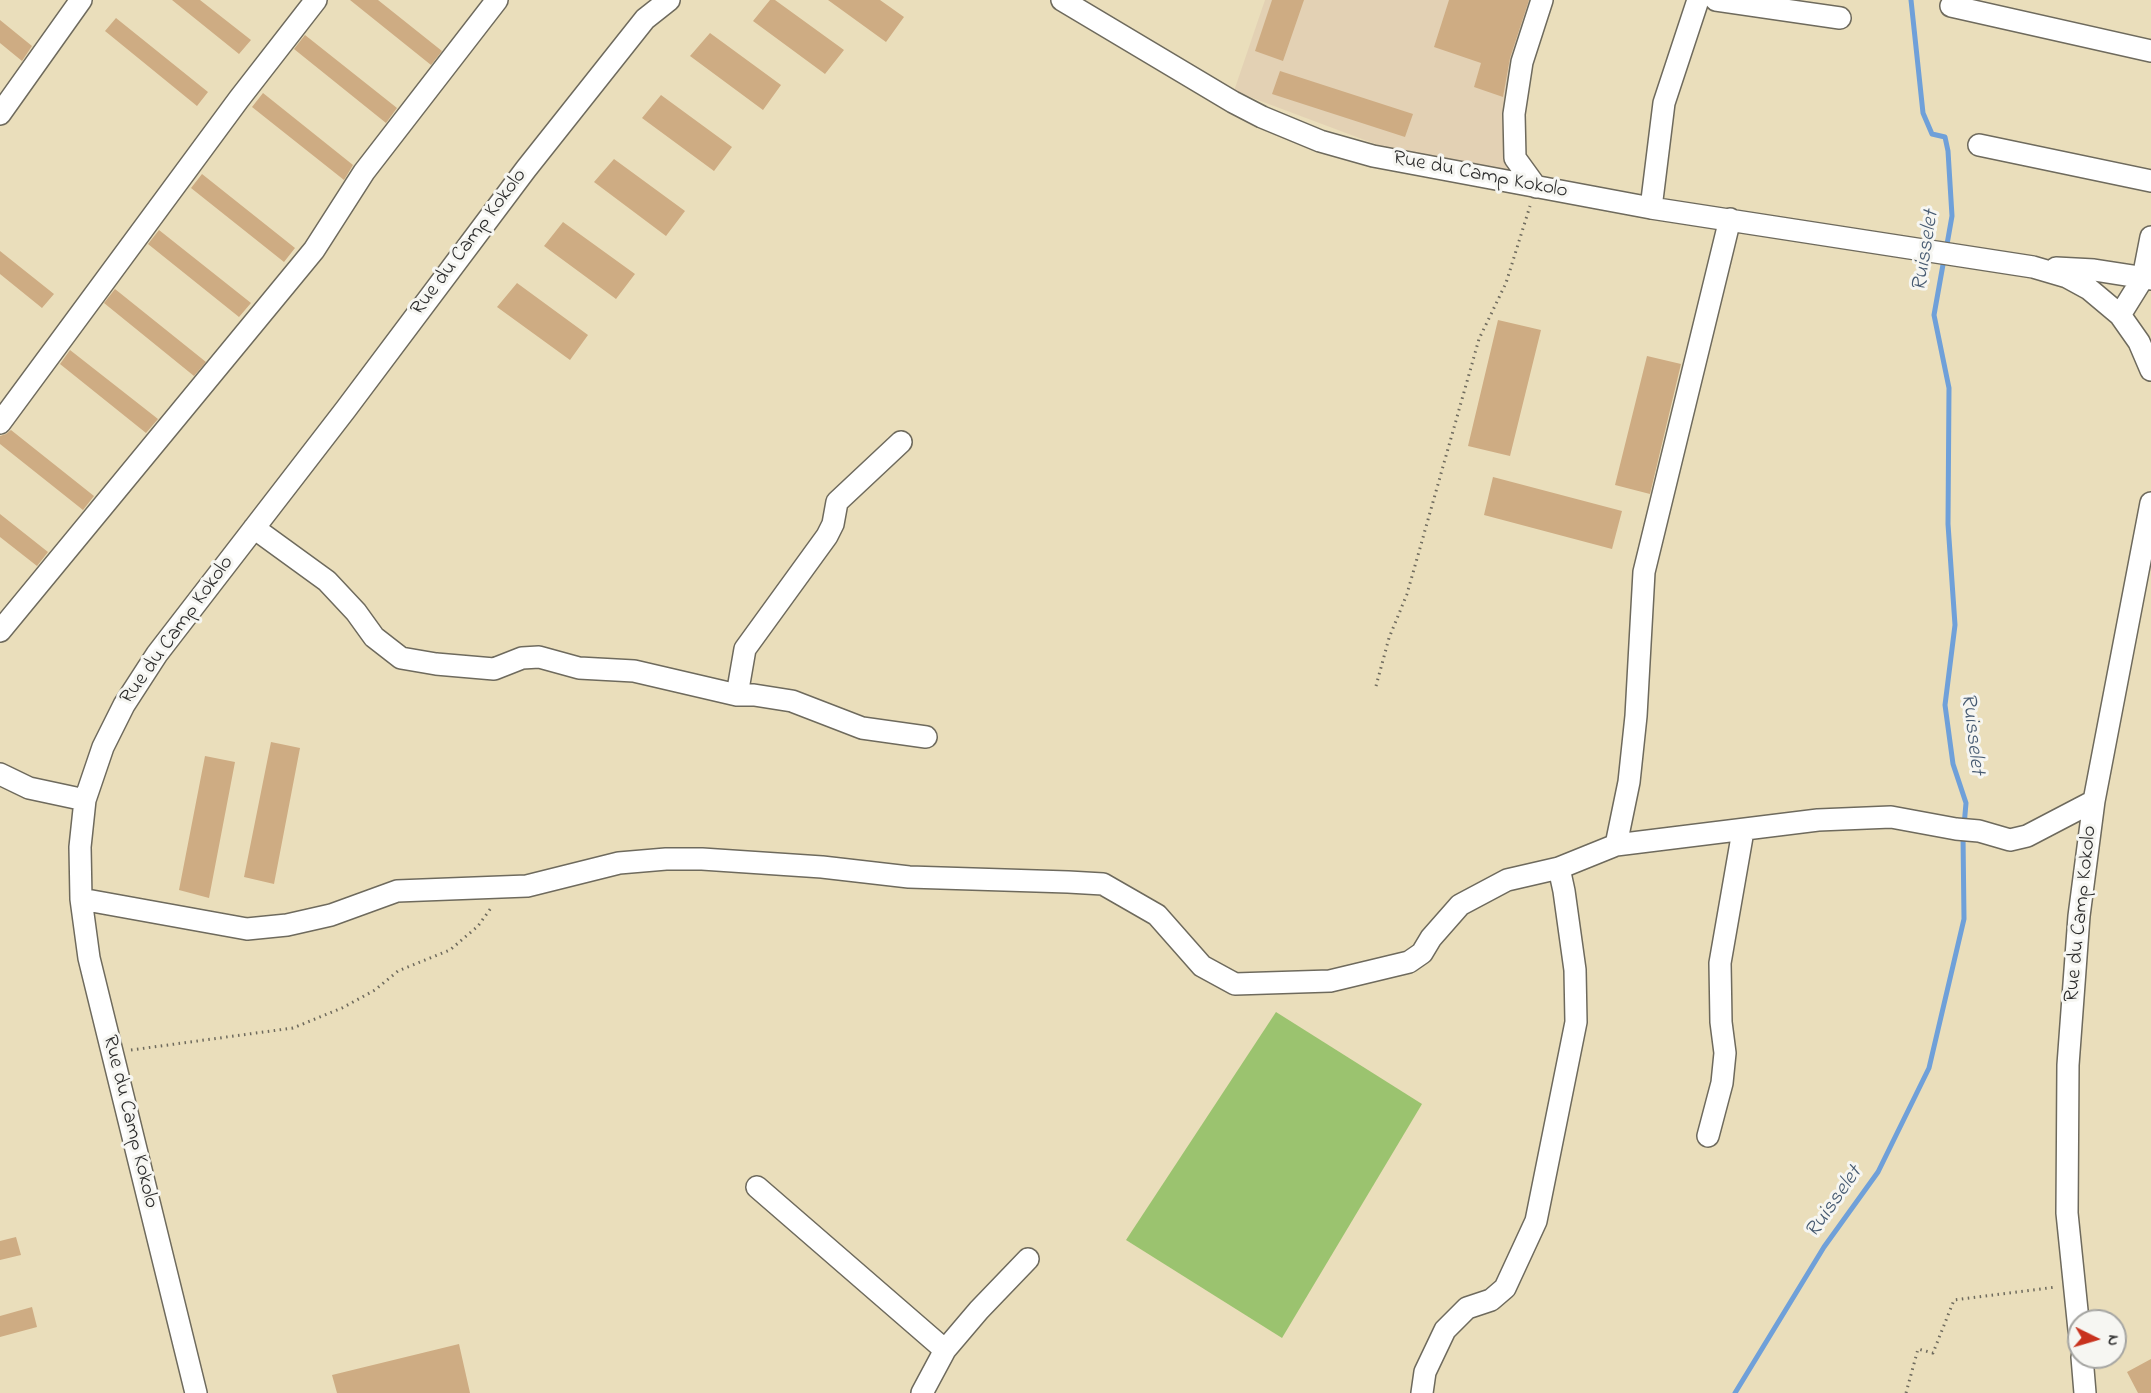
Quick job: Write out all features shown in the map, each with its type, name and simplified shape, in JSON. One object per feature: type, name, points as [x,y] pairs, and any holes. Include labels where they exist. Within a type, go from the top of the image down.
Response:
[{"type":"street","points":[[0,114],[81,0]]},
{"type":"street","points":[[0,423],[226,117],[316,0]]},
{"type":"street","points":[[0,632],[314,250],[364,172],[497,0]]},
{"type":"street","name":"Rue du Camp Kokolo","points":[[196,1393],[89,958],[81,899],[80,847],[85,800],[103,747],[124,705],[157,654],[605,68],[645,19],[669,0]]},
{"type":"street","name":"Rue du Camp Kokolo","points":[[1062,0],[1262,117],[1320,141],[1372,156],[1651,208],[2033,267]]},
{"type":"street","points":[[1536,187],[1515,158],[1514,114],[1522,62],[1542,0]]},
{"type":"street","points":[[1651,208],[1664,103],[1698,0]]},
{"type":"street","points":[[1716,0],[1840,18]]},
{"type":"street","points":[[1951,6],[2151,51]]},
{"type":"street","points":[[1979,145],[2151,180]]},
{"type":"street","points":[[1616,845],[1629,782],[1644,572],[1730,219]]},
{"type":"street","points":[[2120,315],[2147,278],[2151,237]]},
{"type":"street","points":[[2033,267],[2094,270],[2147,278]]},
{"type":"street","points":[[2033,267],[2067,277],[2089,289],[2120,315],[2139,342],[2151,370]]},
{"type":"street","points":[[737,695],[746,649],[827,536],[833,524],[837,502],[901,442]]},
{"type":"street","name":"Rue du Camp Kokolo","points":[[2077,1309],[2067,1213],[2068,1065],[2079,915],[2094,801],[2151,503]]},
{"type":"street","points":[[254,528],[327,581],[356,612],[374,637],[401,658],[436,664],[494,669],[522,658],[539,657],[579,668],[634,671],[737,695],[754,695],[792,701],[862,728],[926,737]]},
{"type":"street","points":[[0,774],[29,788],[85,800]]},
{"type":"street","points":[[81,899],[247,929],[287,925],[331,915],[397,891],[527,886],[619,863],[666,860],[702,859],[822,867],[909,877],[1103,884],[1157,915],[1202,966],[1235,984],[1330,981],[1409,962],[1422,953],[1431,938],[1460,905],[1507,880],[1558,868],[1616,845],[1818,820],[1891,817],[1979,831],[2010,840],[2034,832],[2094,801]]},
{"type":"street","points":[[1708,1136],[1722,1083],[1725,1053],[1720,963],[1743,831]]},
{"type":"street","points":[[1422,1393],[1425,1372],[1445,1330],[1467,1308],[1491,1300],[1505,1288],[1536,1221],[1576,1022],[1575,970],[1566,901],[1558,868]]},
{"type":"street","points":[[757,1187],[945,1350]]},
{"type":"street","points":[[921,1393],[945,1350],[1028,1260]]},
{"type":"street","points":[[2083,1369],[2085,1393]]},
{"type":"path","points":[[1376,686],[1389,638],[1407,594],[1479,339],[1506,283],[1536,187]]},
{"type":"path","points":[[112,1052],[293,1028],[342,1008],[375,990],[398,971],[450,950],[478,926],[506,888]]},
{"type":"path","points":[[1906,1393],[1918,1349],[1933,1353],[1954,1300],[2063,1286]]},
{"type":"shaded area","points":[[1265,0],[1542,0],[1510,178],[1402,154],[1234,91]]},
{"type":"green space","points":[[1276,1012],[1422,1104],[1282,1338],[1126,1240]]},
{"type":"building","points":[[172,0],[200,0],[251,40],[239,54]]},
{"type":"building","points":[[350,0],[378,0],[442,51],[431,65]]},
{"type":"building","points":[[770,0],[775,0],[844,50],[825,74],[753,21]]},
{"type":"building","points":[[828,0],[880,0],[904,17],[886,42]]},
{"type":"building","points":[[1272,0],[1304,0],[1283,61],[1255,51]]},
{"type":"building","points":[[1449,0],[1529,0],[1510,58],[1503,97],[1474,87],[1481,63],[1434,47]]},
{"type":"building","points":[[116,18],[208,92],[197,106],[105,31]]},
{"type":"building","points":[[0,20],[32,46],[22,61],[0,43]]},
{"type":"building","points":[[710,33],[781,85],[763,110],[690,56]]},
{"type":"building","points":[[305,35],[397,108],[386,123],[294,49]]},
{"type":"building","points":[[1280,71],[1413,114],[1405,137],[1272,94]]},
{"type":"building","points":[[263,93],[353,165],[344,180],[252,107]]},
{"type":"building","points":[[661,95],[732,147],[714,171],[642,118]]},
{"type":"building","points":[[614,159],[685,211],[666,236],[594,182]]},
{"type":"building","points":[[202,174],[295,248],[284,262],[191,188]]},
{"type":"building","points":[[563,222],[635,274],[616,299],[544,246]]},
{"type":"building","points":[[159,230],[251,303],[239,317],[148,244]]},
{"type":"building","points":[[0,251],[54,294],[42,308],[0,274]]},
{"type":"building","points":[[517,283],[588,335],[570,360],[497,307]]},
{"type":"building","points":[[115,289],[206,362],[194,376],[104,303]]},
{"type":"building","points":[[1498,320],[1541,330],[1510,456],[1468,446]]},
{"type":"building","points":[[70,350],[158,419],[146,433],[60,364]]},
{"type":"building","points":[[1647,356],[1681,364],[1650,494],[1615,485]]},
{"type":"building","points":[[11,430],[94,496],[83,510],[0,444],[0,436]]},
{"type":"building","points":[[1493,477],[1622,511],[1612,549],[1484,515]]},
{"type":"building","points":[[0,514],[48,552],[37,566],[0,537]]},
{"type":"building","points":[[271,742],[300,748],[274,884],[244,877]]},
{"type":"building","points":[[205,756],[235,762],[209,898],[179,890]]},
{"type":"building","points":[[16,1237],[21,1255],[0,1260],[0,1241]]},
{"type":"building","points":[[32,1307],[37,1327],[0,1337],[0,1316]]},
{"type":"building","points":[[459,1344],[470,1393],[337,1393],[332,1375]]},
{"type":"building","points":[[2151,1359],[2151,1393],[2138,1393],[2127,1372]]},
{"type":"waterway","name":"Ruisselet","points":[[1911,0],[1923,113],[1932,134],[1945,137],[1948,151],[1952,216],[1946,250]]},
{"type":"waterway","name":"Ruisselet","points":[[1944,259],[1934,315],[1949,388],[1948,524],[1955,625],[1945,705],[1953,764],[1966,803],[1964,826]]},
{"type":"waterway","name":"Ruisselet","points":[[1735,1393],[1824,1247],[1878,1172],[1929,1068],[1964,919],[1963,835]]}]
